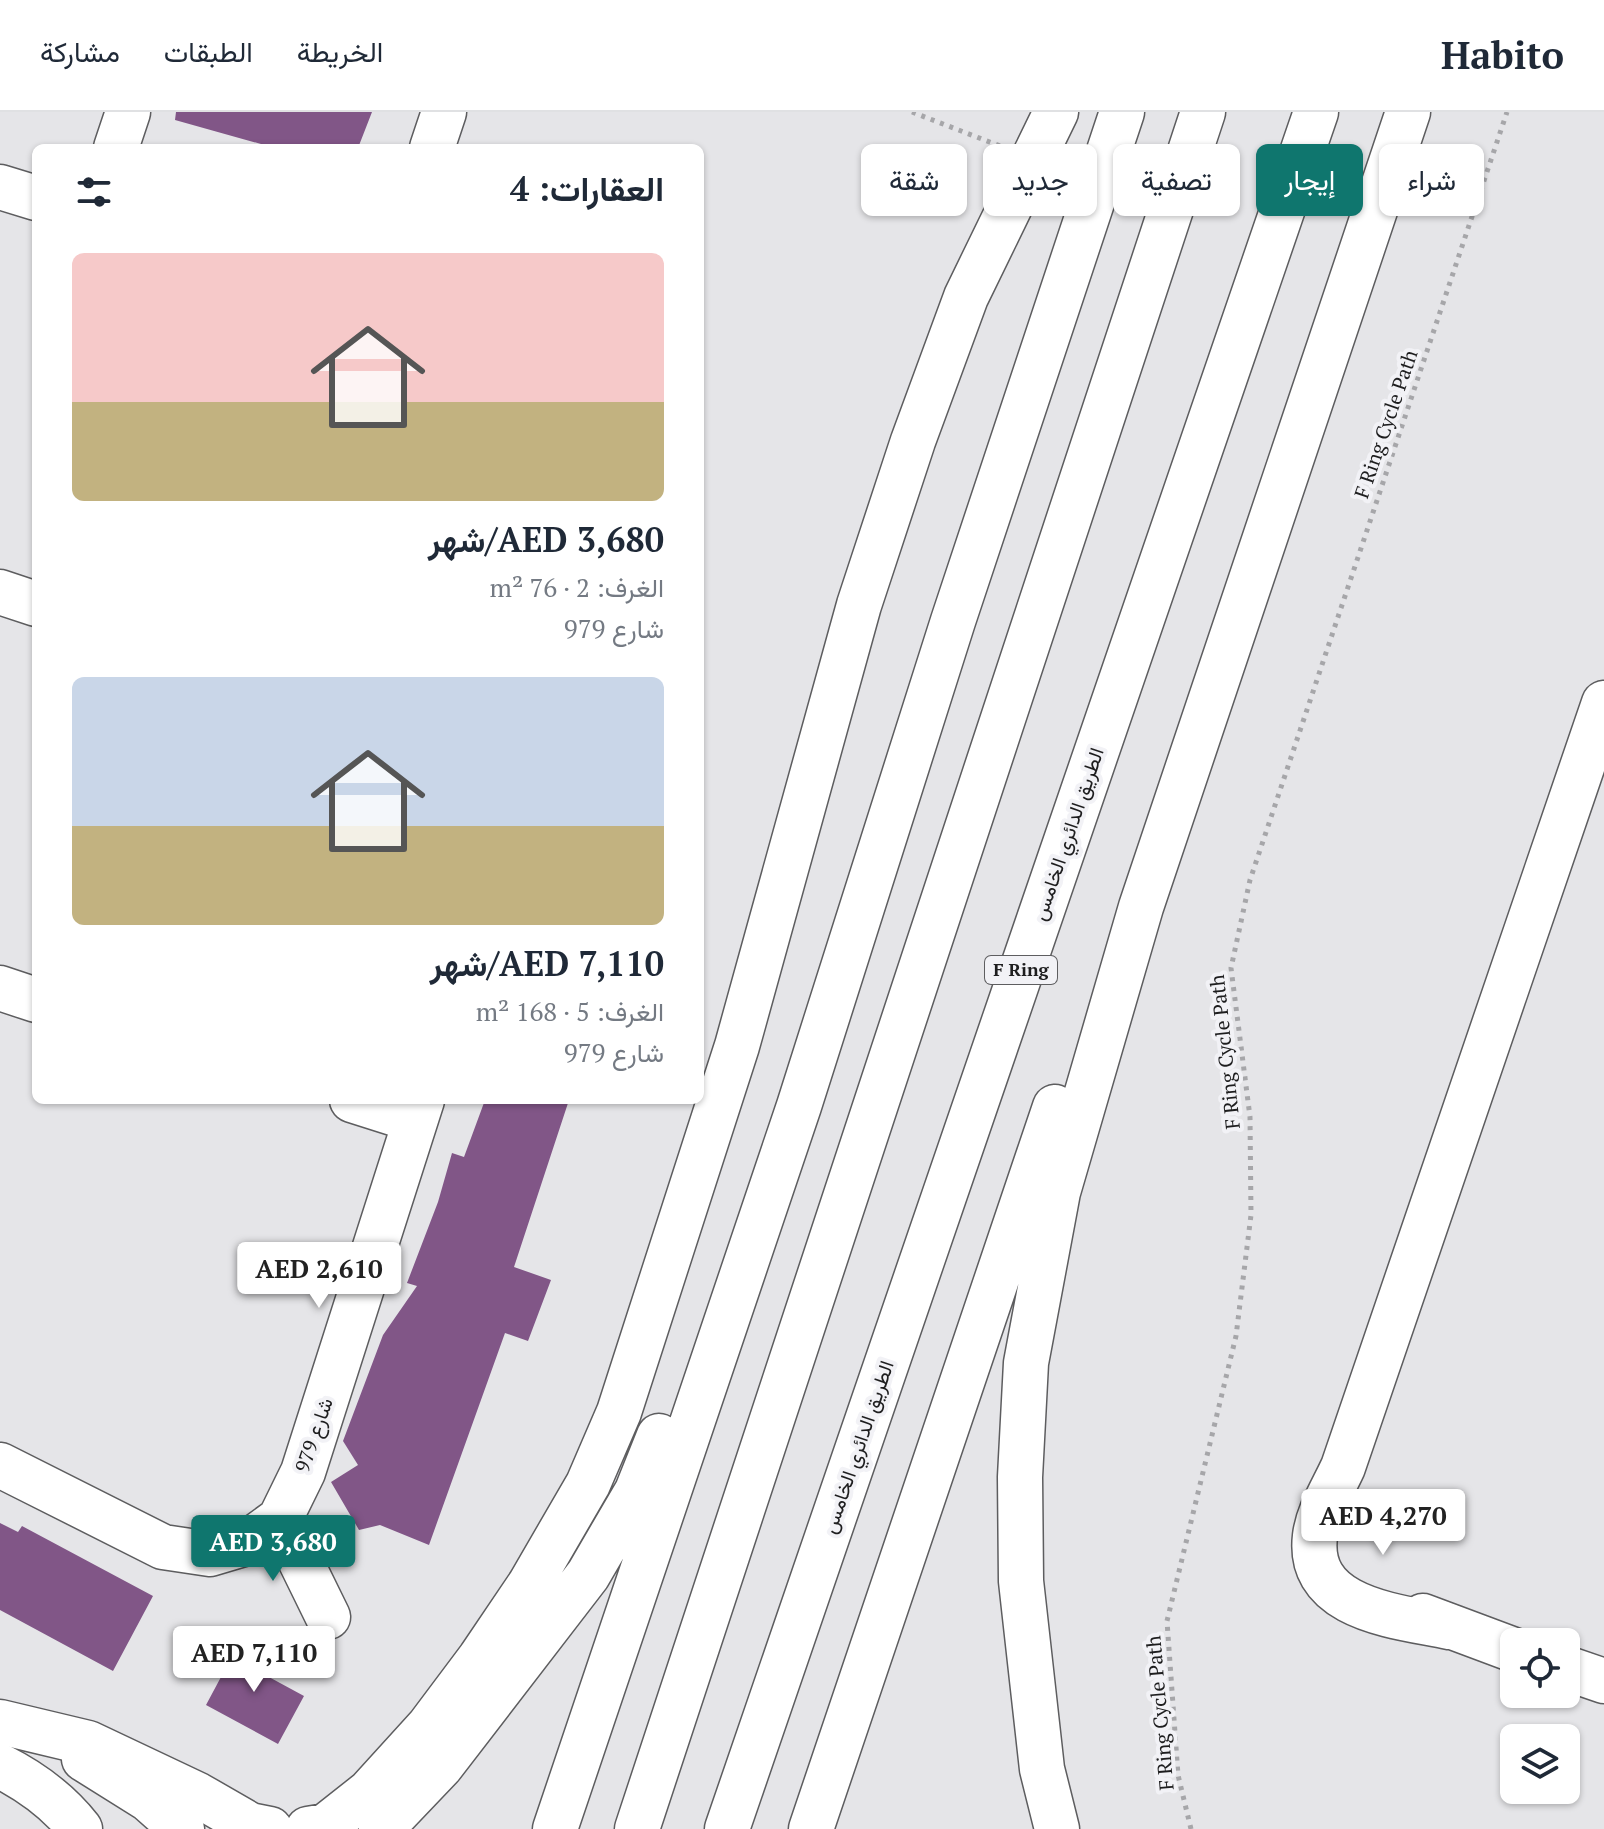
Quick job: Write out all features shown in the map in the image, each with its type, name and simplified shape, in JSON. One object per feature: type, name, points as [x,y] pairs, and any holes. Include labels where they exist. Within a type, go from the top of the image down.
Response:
[{"type":"main road","points":[[117,144],[128,112]]},
{"type":"main road","points":[[433,144],[444,112]]},
{"type":"main road","points":[[308,1829],[326,1826],[369,1792],[429,1726],[530,1584],[588,1484],[619,1412],[737,1046],[859,605],[913,441],[966,297],[1056,112]]},
{"type":"main road","points":[[555,1829],[799,1106],[953,621],[1122,112]]},
{"type":"main road","points":[[637,1829],[1203,112]]},
{"type":"main road","name":"الطريق الدائري الخامس","points":[[727,1829],[1316,112]]},
{"type":"main road","points":[[1046,1829],[1021,1581],[1020,1477],[1026,1363],[1058,1192],[1141,907],[1408,112]]},
{"type":"main road","points":[[0,187],[32,197]]},
{"type":"main road","points":[[0,592],[32,603]]},
{"type":"main road","points":[[1500,1645],[1449,1627],[1353,1604],[1337,1593],[1324,1577],[1317,1559],[1315,1539],[1319,1519],[1343,1467],[1604,703]]},
{"type":"main road","points":[[811,1829],[1025,1190],[1076,1047],[1141,907]]},
{"type":"main road","points":[[0,988],[32,999]]},
{"type":"main road","points":[[379,1104],[419,1110]]},
{"type":"main road","points":[[381,1829],[441,1766],[588,1575],[637,1491],[799,1106]]},
{"type":"main road","name":"شارع 979","points":[[0,1465],[163,1547],[210,1554],[247,1543],[280,1519],[303,1472],[419,1110]]},
{"type":"main road","points":[[280,1519],[328,1617]]},
{"type":"main road","points":[[1580,1673],[1604,1681]]},
{"type":"main road","points":[[0,1722],[73,1753],[112,1774],[182,1829]]},
{"type":"main road","points":[[0,1722],[88,1743],[198,1795],[250,1825],[270,1829]]},
{"type":"main road","points":[[0,1766],[49,1797],[80,1829]]},
{"type":"main road","points":[[1042,1769],[1057,1829]]},
{"type":"path","points":[[912,112],[994,144]]},
{"type":"path","name":"F Ring Cycle Path","points":[[1191,1829],[1178,1775],[1167,1621],[1236,1336],[1251,1215],[1250,1117],[1231,968],[1250,880],[1507,112]]},
{"type":"building","points":[[176,112],[372,112],[360,144],[261,144],[175,120]]},
{"type":"building","points":[[484,1104],[568,1104],[514,1267],[551,1280],[528,1341],[505,1333],[429,1545],[380,1525],[359,1530],[331,1482],[358,1465],[343,1441],[383,1335],[417,1286],[407,1283],[438,1202],[452,1153],[464,1157]]},
{"type":"building","points":[[0,1523],[18,1532],[22,1526],[153,1596],[113,1671],[0,1610]]},
{"type":"building","points":[[244,1634],[269,1647],[256,1670],[304,1696],[278,1744],[206,1705]]}]
